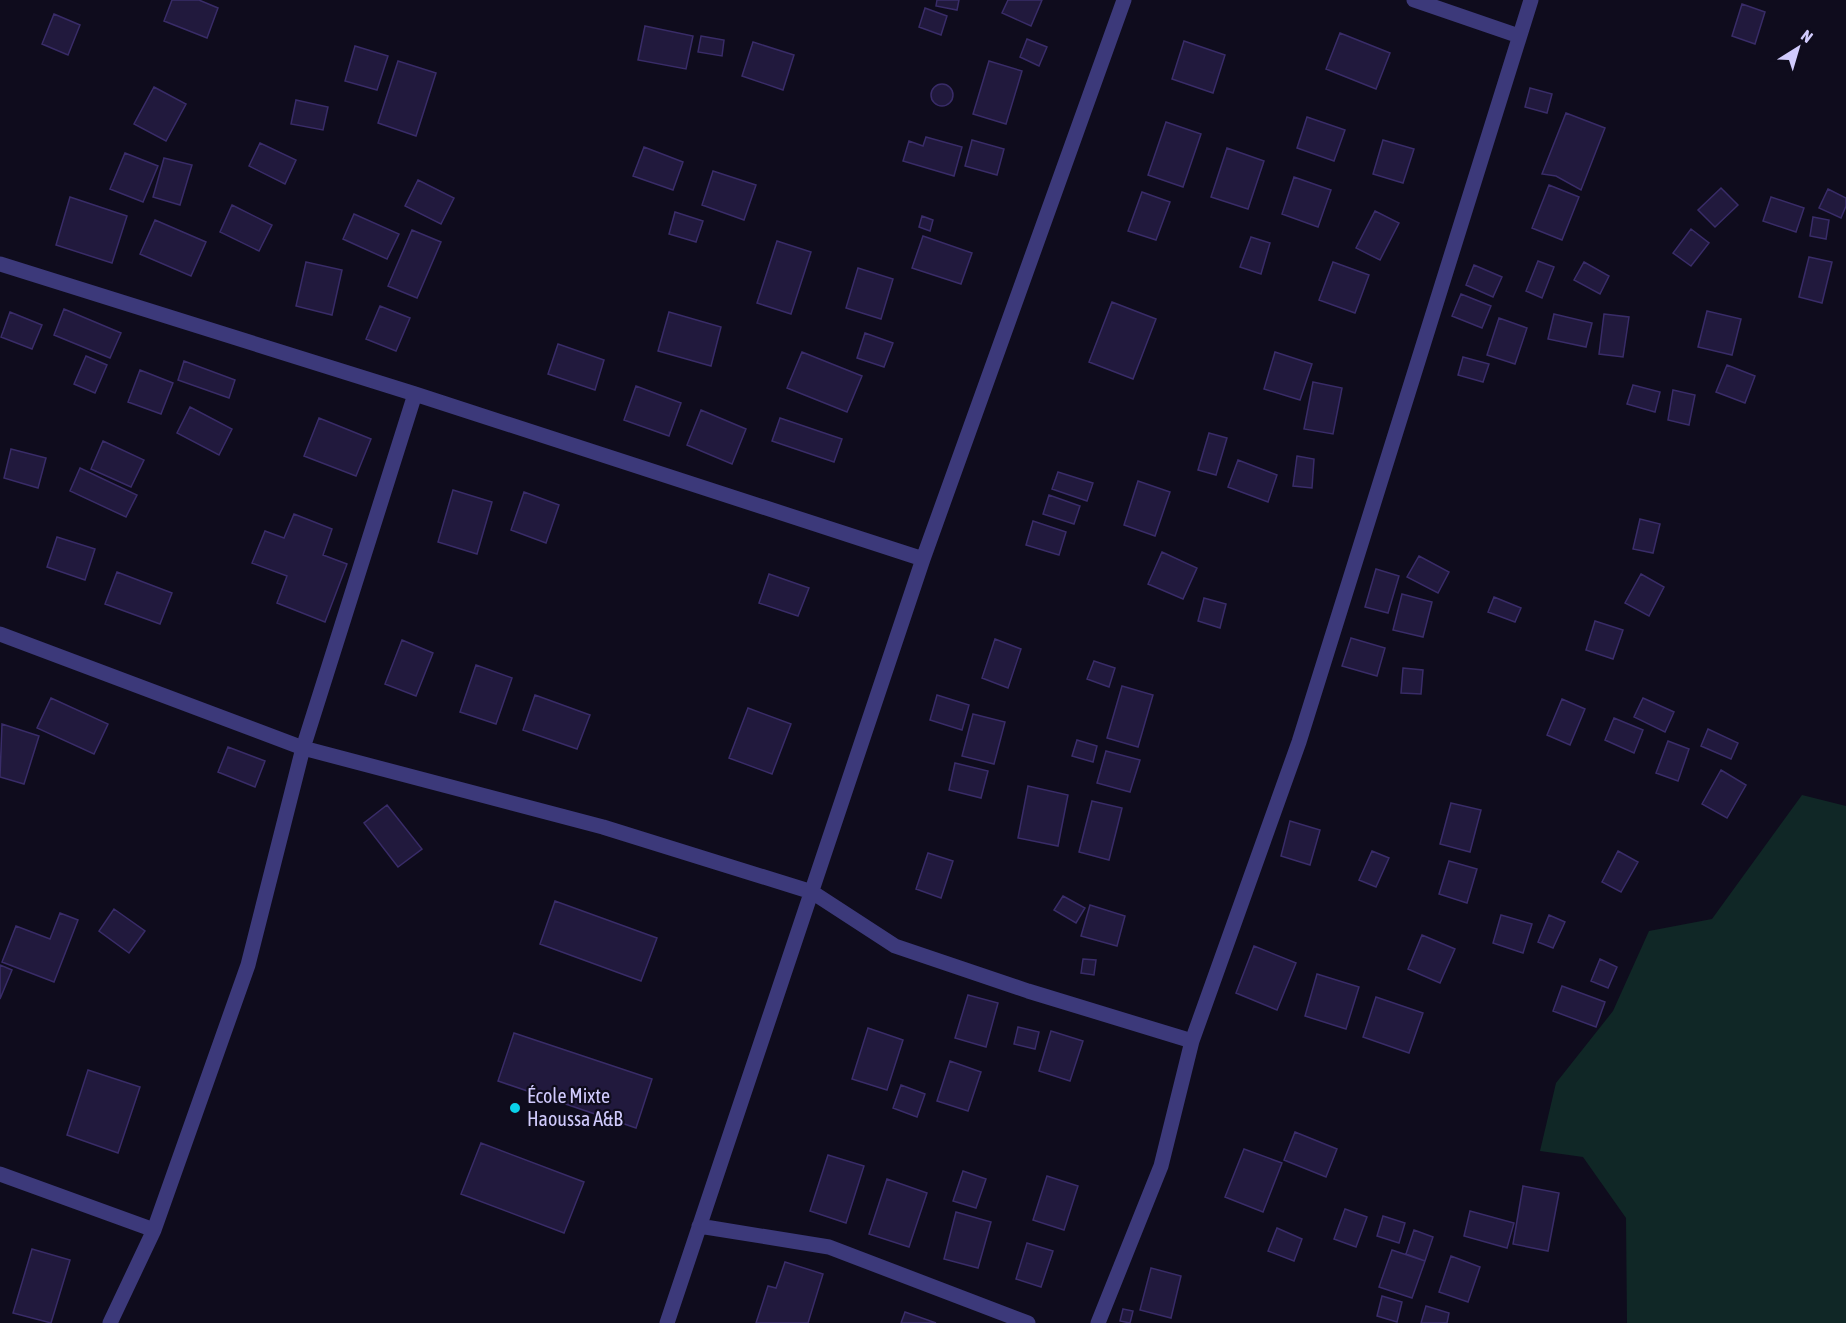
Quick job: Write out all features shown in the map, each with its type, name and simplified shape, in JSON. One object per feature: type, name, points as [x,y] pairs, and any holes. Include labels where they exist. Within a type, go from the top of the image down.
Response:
[{"type":"street","points":[[667,1323],[923,559],[1124,0]]},
{"type":"street","points":[[1414,0],[1520,36]]},
{"type":"street","points":[[1098,1323],[1161,1166],[1192,1041],[1299,742],[1531,0]]},
{"type":"street","points":[[0,264],[415,394],[923,559]]},
{"type":"street","points":[[110,1323],[154,1230],[248,965],[303,748],[415,394]]},
{"type":"street","points":[[0,634],[303,748],[603,827],[812,892],[895,946],[1028,991],[1192,1041]]},
{"type":"street","points":[[0,1174],[154,1230]]},
{"type":"street","points":[[699,1226],[829,1247],[1028,1323]]},
{"type":"green space","points":[[1802,795],[1846,806],[1846,1323],[1627,1323],[1626,1218],[1583,1157],[1540,1151],[1556,1083],[1613,1011],[1649,931],[1712,919]]},
{"type":"building","points":[[172,0],[199,0],[218,8],[207,38],[164,21]]},
{"type":"building","points":[[937,0],[959,0],[957,10],[936,6]]},
{"type":"building","points":[[1008,0],[1042,0],[1031,26],[1002,13]]},
{"type":"building","points":[[1742,4],[1765,12],[1755,44],[1732,36]]},
{"type":"building","points":[[925,8],[947,16],[941,35],[919,27]]},
{"type":"building","points":[[54,14],[80,25],[68,55],[42,44]]},
{"type":"building","points":[[645,26],[693,36],[686,69],[638,60]]},
{"type":"building","points":[[1340,33],[1390,53],[1376,89],[1326,69]]},
{"type":"building","points":[[701,36],[724,40],[722,56],[698,52]]},
{"type":"building","points":[[1027,39],[1047,47],[1039,66],[1020,57]]},
{"type":"building","points":[[1184,41],[1225,55],[1213,93],[1172,79]]},
{"type":"building","points":[[753,42],[794,55],[783,90],[742,76]]},
{"type":"building","points":[[355,46],[388,56],[377,90],[345,81]]},
{"type":"building","points":[[398,61],[436,73],[416,136],[378,123]]},
{"type":"building","points":[[989,61],[1022,71],[1006,124],[973,114]]},
{"type":"building","points":[[942,84],[950,87],[953,95],[950,103],[942,106],[934,103],[931,95],[934,87]]},
{"type":"building","points":[[154,87],[186,104],[166,141],[134,124]]},
{"type":"building","points":[[1530,88],[1552,94],[1547,113],[1525,107]]},
{"type":"building","points":[[296,100],[328,107],[323,130],[291,124]]},
{"type":"building","points":[[1566,113],[1605,128],[1581,190],[1556,176],[1542,174]]},
{"type":"building","points":[[1307,117],[1345,130],[1334,161],[1297,148]]},
{"type":"building","points":[[1166,122],[1201,134],[1183,187],[1148,175]]},
{"type":"building","points":[[926,137],[962,147],[954,176],[903,161],[909,141],[923,146]]},
{"type":"building","points":[[972,140],[1004,149],[997,175],[965,166]]},
{"type":"building","points":[[1383,140],[1414,149],[1403,183],[1373,174]]},
{"type":"building","points":[[260,143],[296,160],[285,184],[249,166]]},
{"type":"building","points":[[644,147],[683,162],[673,190],[633,176]]},
{"type":"building","points":[[1227,148],[1264,161],[1248,209],[1211,197]]},
{"type":"building","points":[[125,153],[158,166],[143,202],[110,189]]},
{"type":"building","points":[[164,158],[192,165],[180,205],[153,197]]},
{"type":"building","points":[[713,171],[756,185],[744,220],[702,205]]},
{"type":"building","points":[[1294,177],[1331,190],[1318,227],[1282,214]]},
{"type":"building","points":[[418,180],[454,198],[441,224],[405,206]]},
{"type":"building","points":[[1549,185],[1579,197],[1562,240],[1532,228]]},
{"type":"building","points":[[1721,188],[1738,205],[1715,227],[1698,210]]},
{"type":"building","points":[[1828,189],[1846,198],[1846,206],[1841,218],[1819,208]]},
{"type":"building","points":[[1142,192],[1170,202],[1156,240],[1128,231]]},
{"type":"building","points":[[70,197],[127,216],[112,263],[56,245]]},
{"type":"building","points":[[1771,197],[1804,208],[1796,232],[1763,221]]},
{"type":"building","points":[[232,205],[272,225],[259,251],[220,232]]},
{"type":"building","points":[[1375,211],[1399,223],[1380,260],[1356,248]]},
{"type":"building","points":[[675,212],[703,221],[696,242],[669,234]]},
{"type":"building","points":[[354,214],[399,234],[387,259],[343,239]]},
{"type":"building","points":[[922,216],[933,220],[930,231],[919,227]]},
{"type":"building","points":[[1813,217],[1829,220],[1826,239],[1810,236]]},
{"type":"building","points":[[155,220],[206,242],[191,276],[140,254]]},
{"type":"building","points":[[1691,229],[1709,243],[1691,266],[1673,253]]},
{"type":"building","points":[[412,230],[441,242],[417,298],[388,286]]},
{"type":"building","points":[[923,236],[972,253],[961,284],[912,268]]},
{"type":"building","points":[[1251,237],[1270,243],[1261,274],[1240,267]]},
{"type":"building","points":[[777,241],[811,252],[791,314],[757,303]]},
{"type":"building","points":[[1809,257],[1832,262],[1822,303],[1799,297]]},
{"type":"building","points":[[1538,261],[1554,267],[1542,298],[1526,291]]},
{"type":"building","points":[[306,262],[342,270],[332,315],[296,306]]},
{"type":"building","points":[[1333,262],[1369,275],[1355,313],[1319,300]]},
{"type":"building","points":[[1584,262],[1609,276],[1600,294],[1574,280]]},
{"type":"building","points":[[1474,265],[1502,277],[1493,297],[1466,285]]},
{"type":"building","points":[[858,268],[893,279],[881,319],[846,308]]},
{"type":"building","points":[[1461,294],[1491,306],[1482,328],[1452,316]]},
{"type":"building","points":[[1112,302],[1156,319],[1133,379],[1089,362]]},
{"type":"building","points":[[380,306],[410,318],[396,351],[366,339]]},
{"type":"building","points":[[64,309],[121,333],[110,358],[54,335]]},
{"type":"building","points":[[1707,311],[1741,319],[1732,355],[1698,347]]},
{"type":"building","points":[[10,312],[42,325],[32,349],[1,337]]},
{"type":"building","points":[[669,312],[721,327],[711,366],[658,351]]},
{"type":"building","points":[[1554,314],[1592,323],[1586,347],[1548,339]]},
{"type":"building","points":[[1604,314],[1629,317],[1623,357],[1599,354]]},
{"type":"building","points":[[1499,318],[1527,328],[1515,364],[1487,355]]},
{"type":"building","points":[[865,333],[893,343],[884,367],[857,358]]},
{"type":"building","points":[[558,344],[604,360],[595,390],[548,374]]},
{"type":"building","points":[[802,352],[862,376],[847,412],[787,388]]},
{"type":"building","points":[[1275,352],[1312,364],[1300,400],[1264,389]]},
{"type":"building","points":[[86,356],[107,365],[95,393],[74,384]]},
{"type":"building","points":[[1463,357],[1489,364],[1483,382],[1458,375]]},
{"type":"building","points":[[184,361],[235,380],[229,398],[178,380]]},
{"type":"building","points":[[1727,365],[1755,376],[1745,403],[1716,392]]},
{"type":"building","points":[[140,370],[173,383],[161,414],[128,402]]},
{"type":"building","points":[[1313,382],[1342,388],[1333,434],[1304,429]]},
{"type":"building","points":[[1633,385],[1660,392],[1655,412],[1627,404]]},
{"type":"building","points":[[636,386],[681,403],[669,436],[624,420]]},
{"type":"building","points":[[1673,390],[1695,395],[1689,425],[1668,420]]},
{"type":"building","points":[[190,407],[232,429],[219,455],[177,433]]},
{"type":"building","points":[[701,410],[746,429],[732,464],[687,445]]},
{"type":"building","points":[[319,418],[371,439],[356,476],[304,456]]},
{"type":"building","points":[[780,418],[842,439],[834,462],[772,441]]},
{"type":"building","points":[[1209,433],[1227,438],[1216,475],[1198,470]]},
{"type":"building","points":[[103,441],[144,460],[131,487],[91,469]]},
{"type":"building","points":[[11,449],[46,458],[38,488],[4,478]]},
{"type":"building","points":[[1297,456],[1314,459],[1312,488],[1293,486]]},
{"type":"building","points":[[1238,460],[1277,475],[1268,502],[1228,487]]},
{"type":"building","points":[[80,468],[137,495],[126,517],[70,491]]},
{"type":"building","points":[[1058,472],[1093,483],[1087,501],[1052,489]]},
{"type":"building","points":[[1138,481],[1170,492],[1155,536],[1124,525]]},
{"type":"building","points":[[453,490],[492,502],[477,554],[438,542]]},
{"type":"building","points":[[524,492],[559,505],[546,543],[511,530]]},
{"type":"building","points":[[1049,495],[1080,506],[1074,524],[1043,514]]},
{"type":"building","points":[[294,514],[332,529],[323,555],[347,564],[325,622],[277,603],[287,576],[252,563],[265,531],[284,538]]},
{"type":"building","points":[[1640,519],[1660,524],[1653,553],[1633,549]]},
{"type":"building","points":[[1033,521],[1066,532],[1059,555],[1026,545]]},
{"type":"building","points":[[57,537],[95,549],[85,580],[47,567]]},
{"type":"building","points":[[1162,552],[1197,568],[1183,599],[1148,584]]},
{"type":"building","points":[[1419,556],[1449,572],[1438,593],[1407,577]]},
{"type":"building","points":[[1376,569],[1399,576],[1388,613],[1365,607]]},
{"type":"building","points":[[117,572],[172,593],[160,624],[105,604]]},
{"type":"building","points":[[769,574],[809,588],[798,616],[759,603]]},
{"type":"building","points":[[1641,574],[1664,587],[1649,616],[1625,603]]},
{"type":"building","points":[[1402,594],[1432,602],[1423,637],[1393,630]]},
{"type":"building","points":[[1494,597],[1521,608],[1515,622],[1488,612]]},
{"type":"building","points":[[1204,598],[1226,604],[1220,628],[1198,621]]},
{"type":"building","points":[[1595,621],[1623,630],[1613,659],[1586,650]]},
{"type":"building","points":[[1351,638],[1385,648],[1377,676],[1342,666]]},
{"type":"building","points":[[995,639],[1021,649],[1008,688],[982,678]]},
{"type":"building","points":[[402,640],[433,653],[416,696],[385,684]]},
{"type":"building","points":[[1094,661],[1115,668],[1109,687],[1087,679]]},
{"type":"building","points":[[476,665],[512,678],[496,724],[460,712]]},
{"type":"building","points":[[1403,668],[1423,670],[1421,694],[1401,693]]},
{"type":"building","points":[[1122,686],[1153,695],[1138,747],[1107,738]]},
{"type":"building","points":[[535,695],[590,715],[577,749],[523,730]]},
{"type":"building","points":[[937,695],[969,705],[962,730],[930,720]]},
{"type":"building","points":[[51,698],[108,724],[94,754],[37,728]]},
{"type":"building","points":[[1643,698],[1674,712],[1665,732],[1634,717]]},
{"type":"building","points":[[1562,699],[1585,709],[1570,745],[1547,735]]},
{"type":"building","points":[[748,708],[791,724],[772,774],[729,758]]},
{"type":"building","points":[[973,714],[1005,722],[994,764],[962,756]]},
{"type":"building","points":[[1614,718],[1643,730],[1634,753],[1605,740]]},
{"type":"building","points":[[2,724],[39,736],[24,784],[0,777]]},
{"type":"building","points":[[1708,729],[1738,743],[1731,759],[1701,746]]},
{"type":"building","points":[[1077,740],[1097,746],[1093,762],[1072,756]]},
{"type":"building","points":[[1668,741],[1689,749],[1678,781],[1656,773]]},
{"type":"building","points":[[228,747],[265,761],[255,787],[218,772]]},
{"type":"building","points":[[1106,751],[1140,760],[1130,792],[1097,783]]},
{"type":"building","points":[[955,763],[988,771],[981,798],[949,790]]},
{"type":"building","points":[[1721,770],[1746,785],[1727,818],[1702,804]]},
{"type":"building","points":[[1028,786],[1068,795],[1058,846],[1018,838]]},
{"type":"building","points":[[1092,801],[1122,808],[1109,860],[1079,852]]},
{"type":"building","points":[[1451,803],[1481,810],[1470,852],[1440,844]]},
{"type":"building","points":[[387,805],[422,849],[398,867],[364,823]]},
{"type":"building","points":[[1290,821],[1320,830],[1310,865],[1281,856]]},
{"type":"building","points":[[1372,851],[1389,858],[1376,887],[1359,880]]},
{"type":"building","points":[[1618,851],[1638,862],[1621,892],[1602,882]]},
{"type":"building","points":[[928,853],[953,861],[941,898],[916,889]]},
{"type":"building","points":[[1449,861],[1477,869],[1467,903],[1439,894]]},
{"type":"building","points":[[1063,896],[1085,908],[1076,923],[1054,910]]},
{"type":"building","points":[[555,901],[657,938],[641,981],[540,944]]},
{"type":"building","points":[[1090,905],[1125,916],[1117,946],[1081,936]]},
{"type":"building","points":[[114,909],[145,931],[129,953],[99,931]]},
{"type":"building","points":[[60,913],[78,920],[54,982],[2,962],[16,926],[50,939]]},
{"type":"building","points":[[1501,915],[1532,924],[1523,953],[1493,943]]},
{"type":"building","points":[[1549,915],[1565,922],[1553,948],[1538,942]]},
{"type":"building","points":[[1422,935],[1455,949],[1440,983],[1408,969]]},
{"type":"building","points":[[1254,946],[1296,963],[1277,1010],[1236,993]]},
{"type":"building","points":[[1083,959],[1096,960],[1094,975],[1081,973]]},
{"type":"building","points":[[1600,959],[1617,967],[1608,988],[1591,981]]},
{"type":"building","points":[[0,965],[12,970],[0,999]]},
{"type":"building","points":[[1317,974],[1359,987],[1346,1029],[1305,1016]]},
{"type":"building","points":[[1562,986],[1605,1002],[1596,1027],[1553,1011]]},
{"type":"building","points":[[968,995],[998,1003],[986,1047],[955,1038]]},
{"type":"building","points":[[1376,997],[1423,1013],[1409,1053],[1363,1037]]},
{"type":"building","points":[[1018,1027],[1039,1032],[1035,1049],[1014,1044]]},
{"type":"building","points":[[868,1028],[903,1040],[887,1090],[852,1079]]},
{"type":"building","points":[[1051,1031],[1083,1041],[1070,1081],[1039,1071]]},
{"type":"building","points":[[514,1033],[652,1079],[636,1128],[498,1081]]},
{"type":"building","points":[[950,1061],[981,1072],[968,1111],[937,1101]]},
{"type":"building","points":[[88,1070],[140,1087],[118,1153],[67,1135]]},
{"type":"building","points":[[901,1085],[925,1094],[917,1117],[893,1108]]},
{"type":"building","points":[[1295,1132],[1337,1149],[1326,1177],[1284,1160]]},
{"type":"building","points":[[481,1143],[584,1182],[564,1233],[461,1194]]},
{"type":"building","points":[[1244,1149],[1282,1163],[1263,1212],[1225,1197]]},
{"type":"building","points":[[828,1155],[864,1166],[846,1223],[810,1211]]},
{"type":"building","points":[[963,1171],[986,1179],[976,1208],[953,1201]]},
{"type":"building","points":[[1047,1176],[1078,1186],[1064,1230],[1033,1220]]},
{"type":"building","points":[[887,1179],[927,1193],[909,1247],[869,1234]]},
{"type":"building","points":[[1523,1186],[1559,1193],[1548,1251],[1513,1244]]},
{"type":"building","points":[[1345,1209],[1367,1217],[1356,1247],[1334,1239]]},
{"type":"building","points":[[1470,1211],[1514,1223],[1507,1248],[1464,1236]]},
{"type":"building","points":[[956,1212],[991,1222],[978,1268],[944,1259]]},
{"type":"building","points":[[1383,1216],[1405,1223],[1399,1243],[1377,1236]]},
{"type":"building","points":[[1277,1228],[1302,1239],[1294,1261],[1268,1251]]},
{"type":"building","points":[[1414,1230],[1433,1237],[1425,1261],[1406,1254]]},
{"type":"building","points":[[1027,1243],[1053,1251],[1041,1287],[1016,1279]]},
{"type":"building","points":[[32,1249],[70,1260],[51,1323],[13,1313]]},
{"type":"building","points":[[1392,1250],[1425,1261],[1412,1298],[1379,1287]]},
{"type":"building","points":[[1451,1256],[1480,1267],[1468,1302],[1439,1292]]},
{"type":"building","points":[[785,1262],[823,1274],[808,1323],[756,1323],[768,1286],[776,1288]]},
{"type":"building","points":[[1151,1268],[1181,1276],[1171,1318],[1140,1310]]},
{"type":"building","points":[[1382,1296],[1402,1302],[1397,1322],[1377,1316]]},
{"type":"building","points":[[1426,1306],[1449,1313],[1447,1323],[1421,1323]]},
{"type":"building","points":[[1123,1309],[1133,1311],[1130,1323],[1120,1321]]},
{"type":"building","points":[[905,1312],[936,1323],[901,1323]]},
{"type":"place","name":"École Mixte Haoussa A&B","points":[[515,1108]]}]
